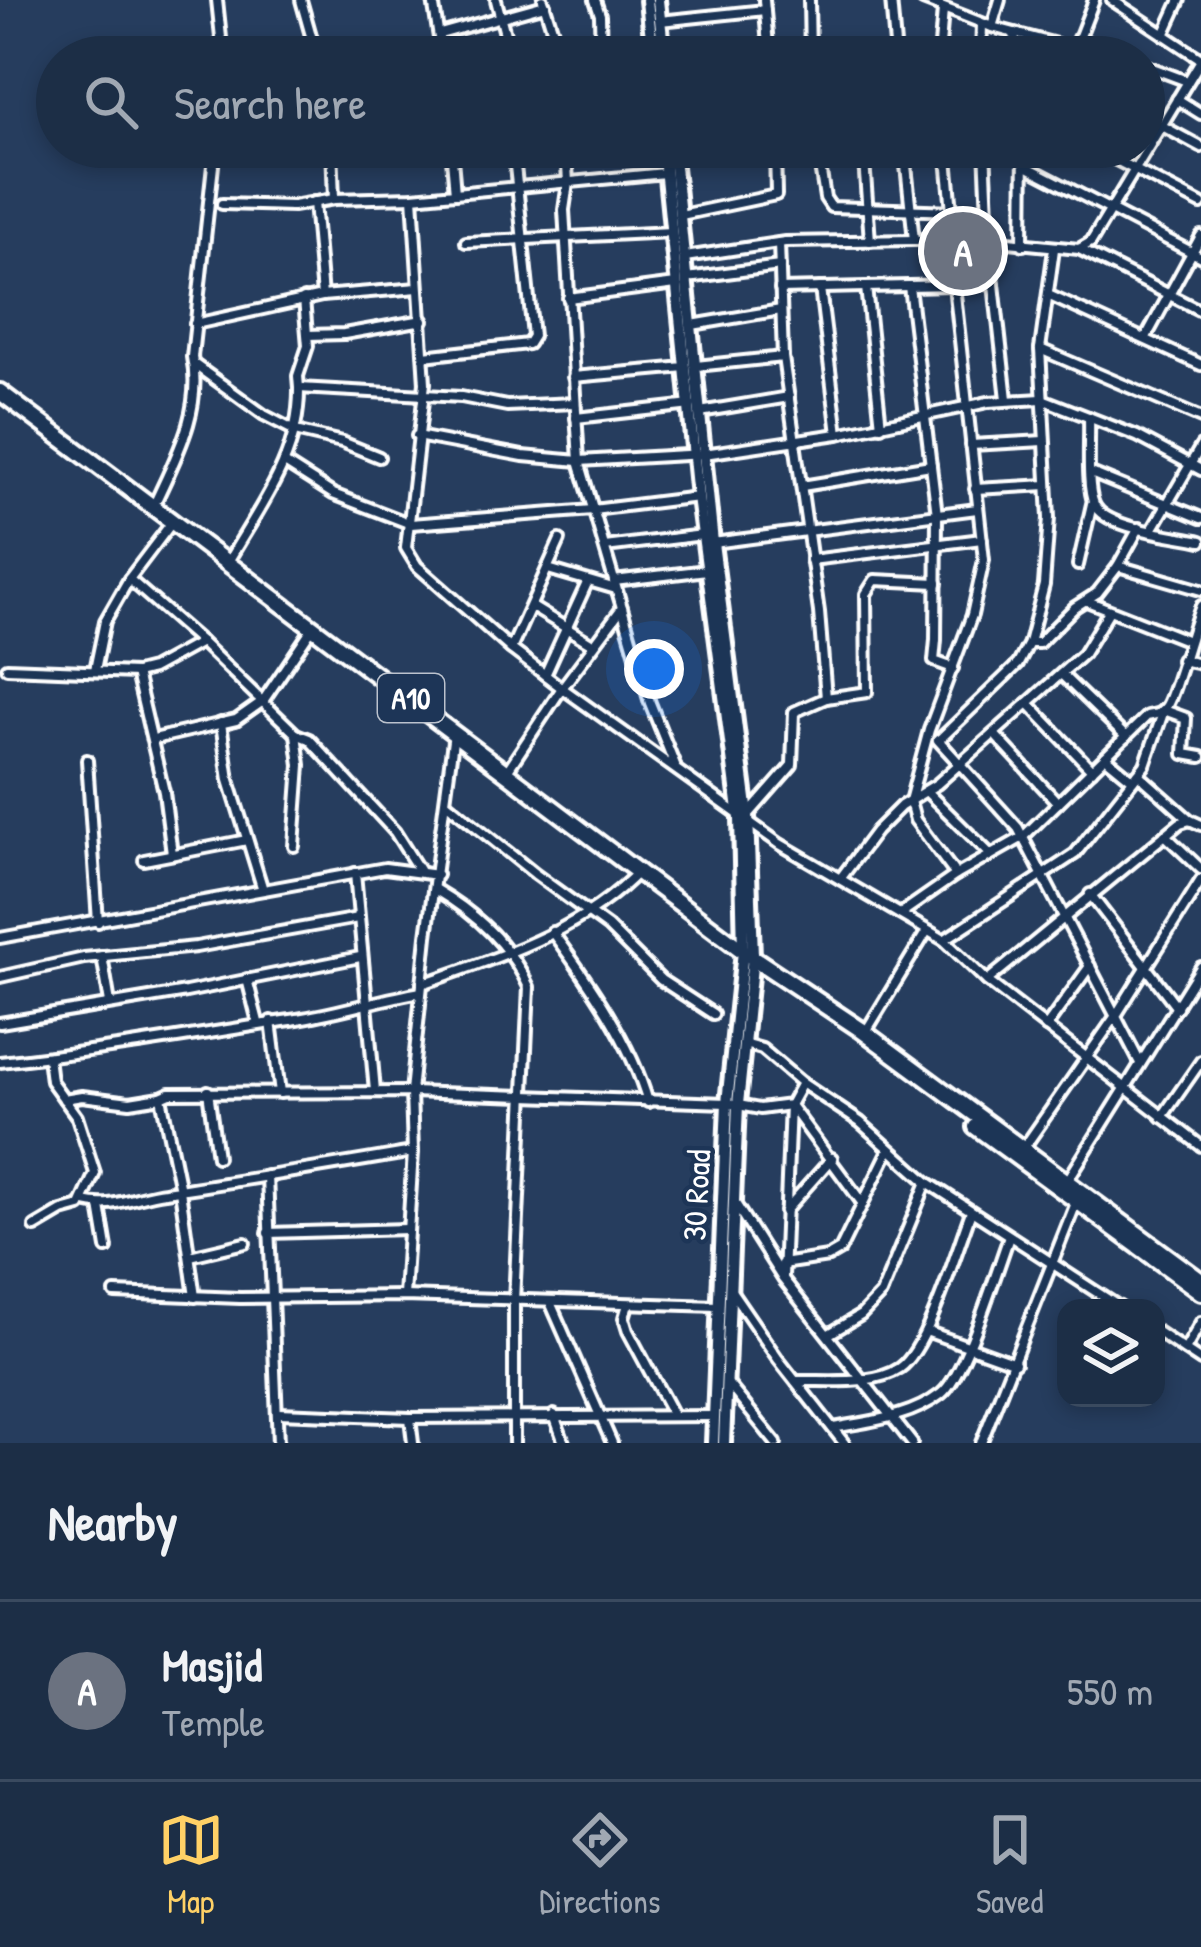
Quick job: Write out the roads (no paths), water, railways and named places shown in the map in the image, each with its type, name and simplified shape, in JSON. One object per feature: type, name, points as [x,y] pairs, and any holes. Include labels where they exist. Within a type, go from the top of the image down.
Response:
[{"type":"highway","name":"A10","points":[[0,392],[748,954],[865,1033],[1022,1150],[1200,1288]]},
{"type":"highway","name":"A10","points":[[821,1005],[1076,1203],[1200,1288]]},
{"type":"main road","points":[[647,0],[651,36]]},
{"type":"main road","points":[[658,0],[662,36]]},
{"type":"main road","points":[[664,168],[671,232],[692,325],[691,366]]},
{"type":"main road","points":[[676,168],[685,256],[682,281],[708,539],[745,818],[748,954]]},
{"type":"main road","points":[[699,453],[698,497],[708,539],[707,570],[745,818]]},
{"type":"main road","name":"30 Road","points":[[724,1443],[735,1204],[733,1104],[744,1044],[748,954]]},
{"type":"main road","name":"30 Road","points":[[713,1443],[718,1306],[748,954]]},
{"type":"street","points":[[217,0],[221,36]]},
{"type":"street","points":[[301,0],[311,36]]},
{"type":"street","points":[[433,0],[440,34],[544,3],[554,36]]},
{"type":"street","points":[[496,0],[505,36]]},
{"type":"street","points":[[595,0],[600,36]]},
{"type":"street","points":[[809,0],[810,36]]},
{"type":"street","points":[[891,0],[894,36]]},
{"type":"street","points":[[923,0],[1026,36]]},
{"type":"street","points":[[943,36],[956,0]]},
{"type":"street","points":[[985,36],[1000,0]]},
{"type":"street","points":[[1080,36],[1094,0]]},
{"type":"street","points":[[1112,0],[1201,60],[1165,116]]},
{"type":"street","points":[[1164,35],[1180,0]]},
{"type":"street","points":[[660,21],[764,5],[768,36]]},
{"type":"street","points":[[1165,71],[1201,84]]},
{"type":"street","points":[[1176,98],[1201,114]]},
{"type":"street","points":[[1165,125],[1201,147]]},
{"type":"street","points":[[154,505],[190,424],[189,403],[196,377],[195,324],[213,168]]},
{"type":"street","points":[[333,168],[334,199]]},
{"type":"street","points":[[453,168],[455,193]]},
{"type":"street","points":[[424,356],[528,344],[533,336],[515,168]]},
{"type":"street","points":[[567,168],[565,239],[579,461],[650,703],[676,768]]},
{"type":"street","points":[[681,215],[776,195],[775,168]]},
{"type":"street","points":[[821,168],[831,207],[988,212]]},
{"type":"street","points":[[865,168],[870,241]]},
{"type":"street","points":[[906,168],[914,240]]},
{"type":"street","points":[[948,168],[952,211]]},
{"type":"street","points":[[986,168],[1006,399]]},
{"type":"street","points":[[1023,245],[1024,168]]},
{"type":"street","points":[[1030,168],[1197,255]]},
{"type":"street","points":[[1079,250],[1091,242],[1134,168]]},
{"type":"street","points":[[1137,168],[1201,204]]},
{"type":"street","points":[[222,204],[293,206],[665,173]]},
{"type":"street","points":[[413,196],[424,398],[406,548],[417,566],[562,688],[745,818],[944,940],[1046,1027],[1200,1143]]},
{"type":"street","points":[[314,202],[322,296]]},
{"type":"street","points":[[466,242],[671,232]]},
{"type":"street","points":[[1145,339],[1197,255],[1201,236]]},
{"type":"street","points":[[685,256],[779,243],[989,240],[1079,250],[1201,311]]},
{"type":"street","points":[[779,243],[783,357],[826,698]]},
{"type":"street","points":[[938,740],[1018,664],[1029,643],[1044,585],[1049,518],[1040,349],[1054,249]]},
{"type":"street","points":[[568,298],[780,266]]},
{"type":"street","points":[[780,289],[994,284]]},
{"type":"street","points":[[954,285],[984,560],[972,615],[929,730],[910,801],[915,820],[956,875]]},
{"type":"street","points":[[909,286],[937,514],[932,656],[953,668]]},
{"type":"street","points":[[866,287],[881,426]]},
{"type":"street","points":[[195,324],[322,296],[419,288]]},
{"type":"street","points":[[820,288],[838,434]]},
{"type":"street","points":[[1048,295],[1201,365]]},
{"type":"street","points":[[229,560],[286,464],[296,431],[308,335],[304,299]]},
{"type":"street","points":[[692,325],[781,310]]},
{"type":"street","points":[[308,335],[344,334],[423,320]]},
{"type":"street","points":[[1040,349],[1201,418]]},
{"type":"street","points":[[573,377],[783,357]]},
{"type":"street","points":[[193,364],[264,415],[296,431],[342,442],[379,458]]},
{"type":"street","points":[[299,388],[461,398],[507,406],[575,403]]},
{"type":"street","points":[[576,418],[789,397]]},
{"type":"street","points":[[417,436],[579,461],[796,442],[1006,399],[1042,399],[1137,436],[1196,468]]},
{"type":"street","points":[[1078,565],[1093,502],[1089,417]]},
{"type":"street","points":[[971,446],[1044,441]]},
{"type":"street","points":[[1152,530],[1196,468],[1201,446]]},
{"type":"street","points":[[286,464],[333,494],[411,524],[698,497]]},
{"type":"street","points":[[802,487],[931,466]]},
{"type":"street","points":[[1091,473],[1201,518]]},
{"type":"street","points":[[975,489],[1047,485]]},
{"type":"street","points":[[1093,502],[1102,516],[1201,541]]},
{"type":"street","points":[[605,547],[806,533],[977,509]]},
{"type":"street","points":[[95,670],[105,621],[128,579],[174,520]]},
{"type":"street","points":[[1029,643],[1039,643],[1097,593],[1139,528]]},
{"type":"street","points":[[811,560],[982,539]]},
{"type":"street","points":[[511,649],[560,540]]},
{"type":"street","points":[[1118,566],[1201,590]]},
{"type":"street","points":[[548,568],[587,583],[615,585],[707,570]]},
{"type":"street","points":[[128,579],[296,734],[310,739],[394,832],[419,870]]},
{"type":"street","points":[[745,818],[792,765],[794,712],[826,698],[867,692],[866,594],[875,580],[937,583]]},
{"type":"street","points":[[545,675],[587,583]]},
{"type":"street","points":[[1085,600],[1186,640]]},
{"type":"street","points":[[944,940],[1044,877],[1088,841],[1154,747],[1201,606]]},
{"type":"street","points":[[532,607],[594,645]]},
{"type":"street","points":[[508,771],[622,608]]},
{"type":"street","points":[[840,879],[875,831],[960,764],[1083,654],[1108,611]]},
{"type":"street","points":[[154,739],[236,720],[263,701],[314,625]]},
{"type":"street","points":[[7,668],[136,673],[201,642]]},
{"type":"street","points":[[1181,660],[1201,664]]},
{"type":"street","points":[[136,673],[154,739],[172,854]]},
{"type":"street","points":[[1061,674],[1126,737]]},
{"type":"street","points":[[1028,703],[1092,770]]},
{"type":"street","points":[[900,914],[1023,837],[1147,716],[1164,710],[1186,718],[1184,754],[1201,757]]},
{"type":"street","points":[[221,723],[229,780],[263,890]]},
{"type":"street","points":[[929,730],[1023,837],[1140,1063]]},
{"type":"street","points":[[404,1295],[411,1091],[454,731]]},
{"type":"street","points":[[294,846],[300,765],[296,734]]},
{"type":"street","points":[[994,734],[1059,803]]},
{"type":"street","points":[[1106,757],[1201,825]]},
{"type":"street","points":[[87,760],[98,922]]},
{"type":"street","points":[[926,791],[991,855]]},
{"type":"street","points":[[446,802],[608,927],[662,980],[713,1014]]},
{"type":"street","points":[[987,980],[1190,820]]},
{"type":"street","points":[[1166,835],[1201,869]]},
{"type":"street","points":[[145,860],[247,840]]},
{"type":"street","points":[[0,938],[385,868],[436,875]]},
{"type":"street","points":[[0,1062],[140,1046],[422,988],[590,915],[640,871]]},
{"type":"street","points":[[355,873],[375,1091]]},
{"type":"street","points":[[1022,1150],[1115,1017],[1201,880]]},
{"type":"street","points":[[436,890],[476,917],[510,953],[529,987],[514,1301],[514,1443]]},
{"type":"street","points":[[1090,895],[1177,1007]]},
{"type":"street","points":[[0,976],[358,918]]},
{"type":"street","points":[[551,932],[578,968],[640,1074],[648,1102]]},
{"type":"street","points":[[865,1033],[927,932]]},
{"type":"street","points":[[102,956],[110,1004]]},
{"type":"street","points":[[0,1023],[361,957]]},
{"type":"street","points":[[1046,1027],[1090,966]]},
{"type":"street","points":[[1066,1183],[1201,967]]},
{"type":"street","points":[[247,979],[258,1022]]},
{"type":"street","points":[[271,1022],[280,1093]]},
{"type":"street","points":[[744,1044],[762,1049],[860,1122],[927,1182],[1107,1299]]},
{"type":"street","points":[[49,1057],[51,1081],[77,1117],[95,1173],[84,1202]]},
{"type":"street","points":[[1162,1117],[1201,1061]]},
{"type":"street","points":[[783,1279],[790,1105],[802,1083]]},
{"type":"street","points":[[64,1099],[82,1096],[130,1102],[208,1091],[411,1091],[733,1104],[760,1109],[790,1105]]},
{"type":"street","points":[[208,1091],[217,1157]]},
{"type":"street","points":[[160,1097],[180,1190],[195,1297]]},
{"type":"street","points":[[790,1105],[864,1205]]},
{"type":"street","points":[[782,1264],[835,1255],[889,1149]]},
{"type":"street","points":[[35,1227],[84,1202],[100,1206],[412,1152]]},
{"type":"street","points":[[784,1212],[832,1158]]},
{"type":"street","points":[[267,1176],[278,1443]]},
{"type":"street","points":[[829,1334],[861,1316],[881,1294],[927,1182]]},
{"type":"street","points":[[981,1443],[1076,1203]]},
{"type":"street","points":[[735,1204],[783,1279],[911,1443]]},
{"type":"street","points":[[100,1206],[107,1248]]},
{"type":"street","points":[[796,1382],[863,1378],[901,1367],[926,1331],[971,1212]]},
{"type":"street","points":[[268,1233],[407,1228]]},
{"type":"street","points":[[833,1428],[892,1418],[952,1384],[1009,1237]]},
{"type":"street","points":[[190,1256],[245,1243]]},
{"type":"street","points":[[731,1291],[844,1443]]},
{"type":"street","points":[[115,1294],[404,1295],[718,1306]]},
{"type":"street","points":[[550,1302],[612,1443]]},
{"type":"street","points":[[628,1304],[624,1318],[628,1331],[673,1415]]},
{"type":"street","points":[[1184,1350],[1201,1322]]},
{"type":"street","points":[[926,1331],[1015,1364]]},
{"type":"street","points":[[1165,1337],[1201,1361]]},
{"type":"street","points":[[727,1383],[776,1443]]},
{"type":"street","points":[[278,1413],[410,1418],[715,1416]]},
{"type":"street","points":[[554,1415],[564,1443]]},
{"type":"street","points":[[410,1418],[412,1443]]},
{"type":"place","name":"Masjid","points":[[963,251]]}]
